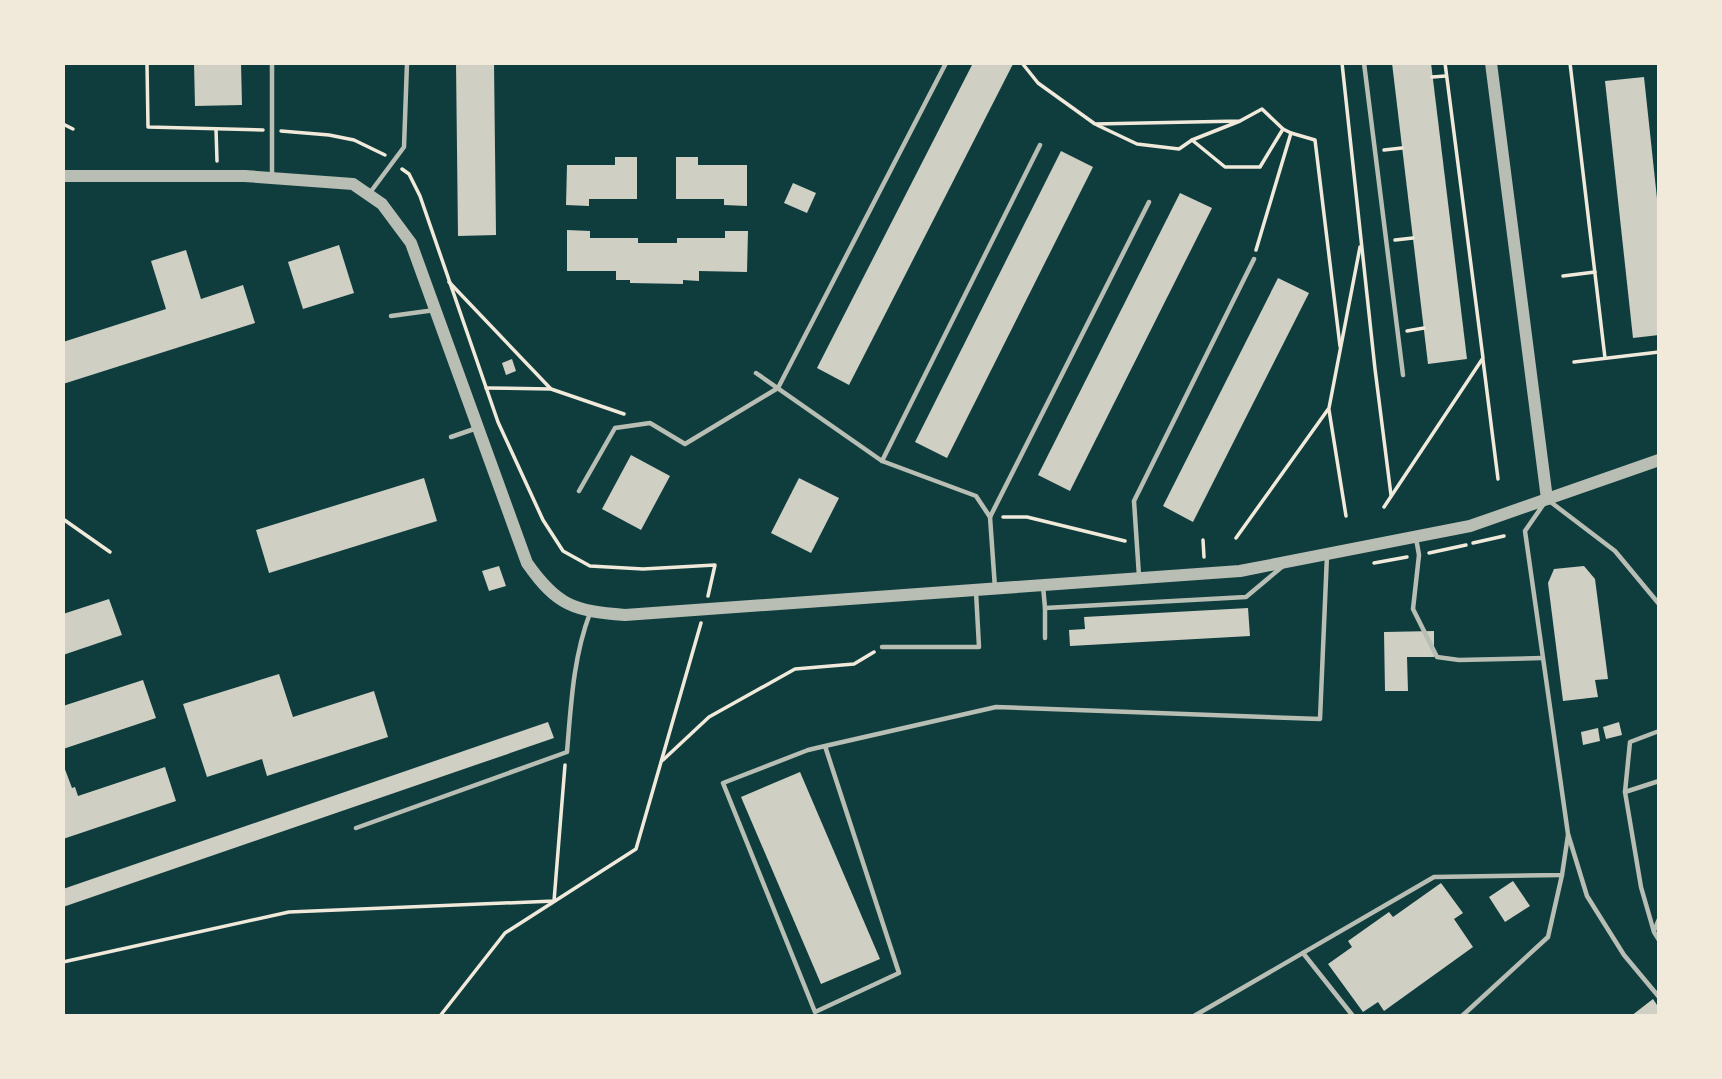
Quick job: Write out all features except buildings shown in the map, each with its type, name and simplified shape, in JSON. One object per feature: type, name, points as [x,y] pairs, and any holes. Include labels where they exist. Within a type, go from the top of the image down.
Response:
[{"type":"street","points":[[1491,63],[1547,499]]},
{"type":"street","points":[[63,176],[232,176],[353,184],[382,204],[411,243],[527,563],[545,588],[565,604],[590,612],[625,615],[705,610],[1240,571],[1470,526],[1659,460]]},
{"type":"lane","points":[[272,63],[272,178]]},
{"type":"lane","points":[[368,195],[404,147],[407,63]]},
{"type":"lane","points":[[579,491],[615,428],[650,423],[685,444],[778,388],[946,63]]},
{"type":"lane","points":[[1364,63],[1403,375]]},
{"type":"lane","points":[[882,461],[1040,145]]},
{"type":"lane","points":[[990,517],[1149,202]]},
{"type":"lane","points":[[1139,578],[1134,501],[1254,259]]},
{"type":"lane","points":[[390,316],[435,310]]},
{"type":"lane","points":[[756,373],[882,461],[976,496],[990,517],[995,589]]},
{"type":"lane","points":[[451,438],[477,428]]},
{"type":"lane","points":[[1659,604],[1615,551],[1547,499],[1525,531],[1568,834],[1587,896],[1624,956],[1659,997]]},
{"type":"lane","points":[[1416,537],[1419,555],[1413,608],[1437,657],[1460,660],[1542,658]]},
{"type":"lane","points":[[825,746],[899,972],[815,1012],[723,783],[808,750],[825,746],[996,707],[1320,719],[1327,554]]},
{"type":"lane","points":[[1045,608],[1246,597],[1288,561]]},
{"type":"lane","points":[[1043,586],[1045,638]]},
{"type":"lane","points":[[882,647],[979,647],[976,591]]},
{"type":"lane","points":[[356,828],[566,752],[574,667],[590,612]]},
{"type":"lane","points":[[1659,731],[1630,742],[1625,792],[1641,887],[1654,932],[1659,940]]},
{"type":"lane","points":[[1625,792],[1659,781]]},
{"type":"lane","points":[[1462,1016],[1548,937],[1568,834]]},
{"type":"lane","points":[[1194,1016],[1434,877],[1562,875]]},
{"type":"lane","points":[[1654,932],[1659,919]]},
{"type":"lane","points":[[1303,953],[1353,1016]]},
{"type":"path","points":[[1022,63],[1038,83],[1095,124],[1137,144],[1179,149],[1192,140],[1262,109],[1283,129],[1315,140],[1340,350]]},
{"type":"path","points":[[1342,63],[1391,497]]},
{"type":"path","points":[[1445,63],[1497,479]]},
{"type":"path","points":[[1570,63],[1605,358]]},
{"type":"path","points":[[1432,77],[1446,76]]},
{"type":"path","points":[[1095,124],[1240,121]]},
{"type":"path","points":[[63,124],[73,129]]},
{"type":"path","points":[[216,129],[217,163]]},
{"type":"path","points":[[1192,140],[1225,167],[1260,167],[1283,129]]},
{"type":"path","points":[[1254,259],[1291,133]]},
{"type":"path","points":[[1346,516],[1329,408],[1361,241]]},
{"type":"path","points":[[1563,276],[1595,272]]},
{"type":"path","points":[[447,280],[551,389]]},
{"type":"path","points":[[1574,362],[1659,352]]},
{"type":"path","points":[[1384,507],[1483,358]]},
{"type":"path","points":[[440,1016],[505,933],[636,849],[705,610],[715,565],[643,569],[590,566],[563,551],[543,520],[498,422],[486,388],[551,389],[650,423]]},
{"type":"path","points":[[1236,538],[1329,408]]},
{"type":"path","points":[[990,517],[1027,517],[1137,544]]},
{"type":"path","points":[[63,519],[110,552]]},
{"type":"path","points":[[1203,540],[1205,557]]},
{"type":"path","points":[[661,762],[709,717],[795,669],[854,664],[882,647]]},
{"type":"path","points":[[554,901],[566,752]]},
{"type":"path","points":[[63,962],[289,912],[554,901]]}]
